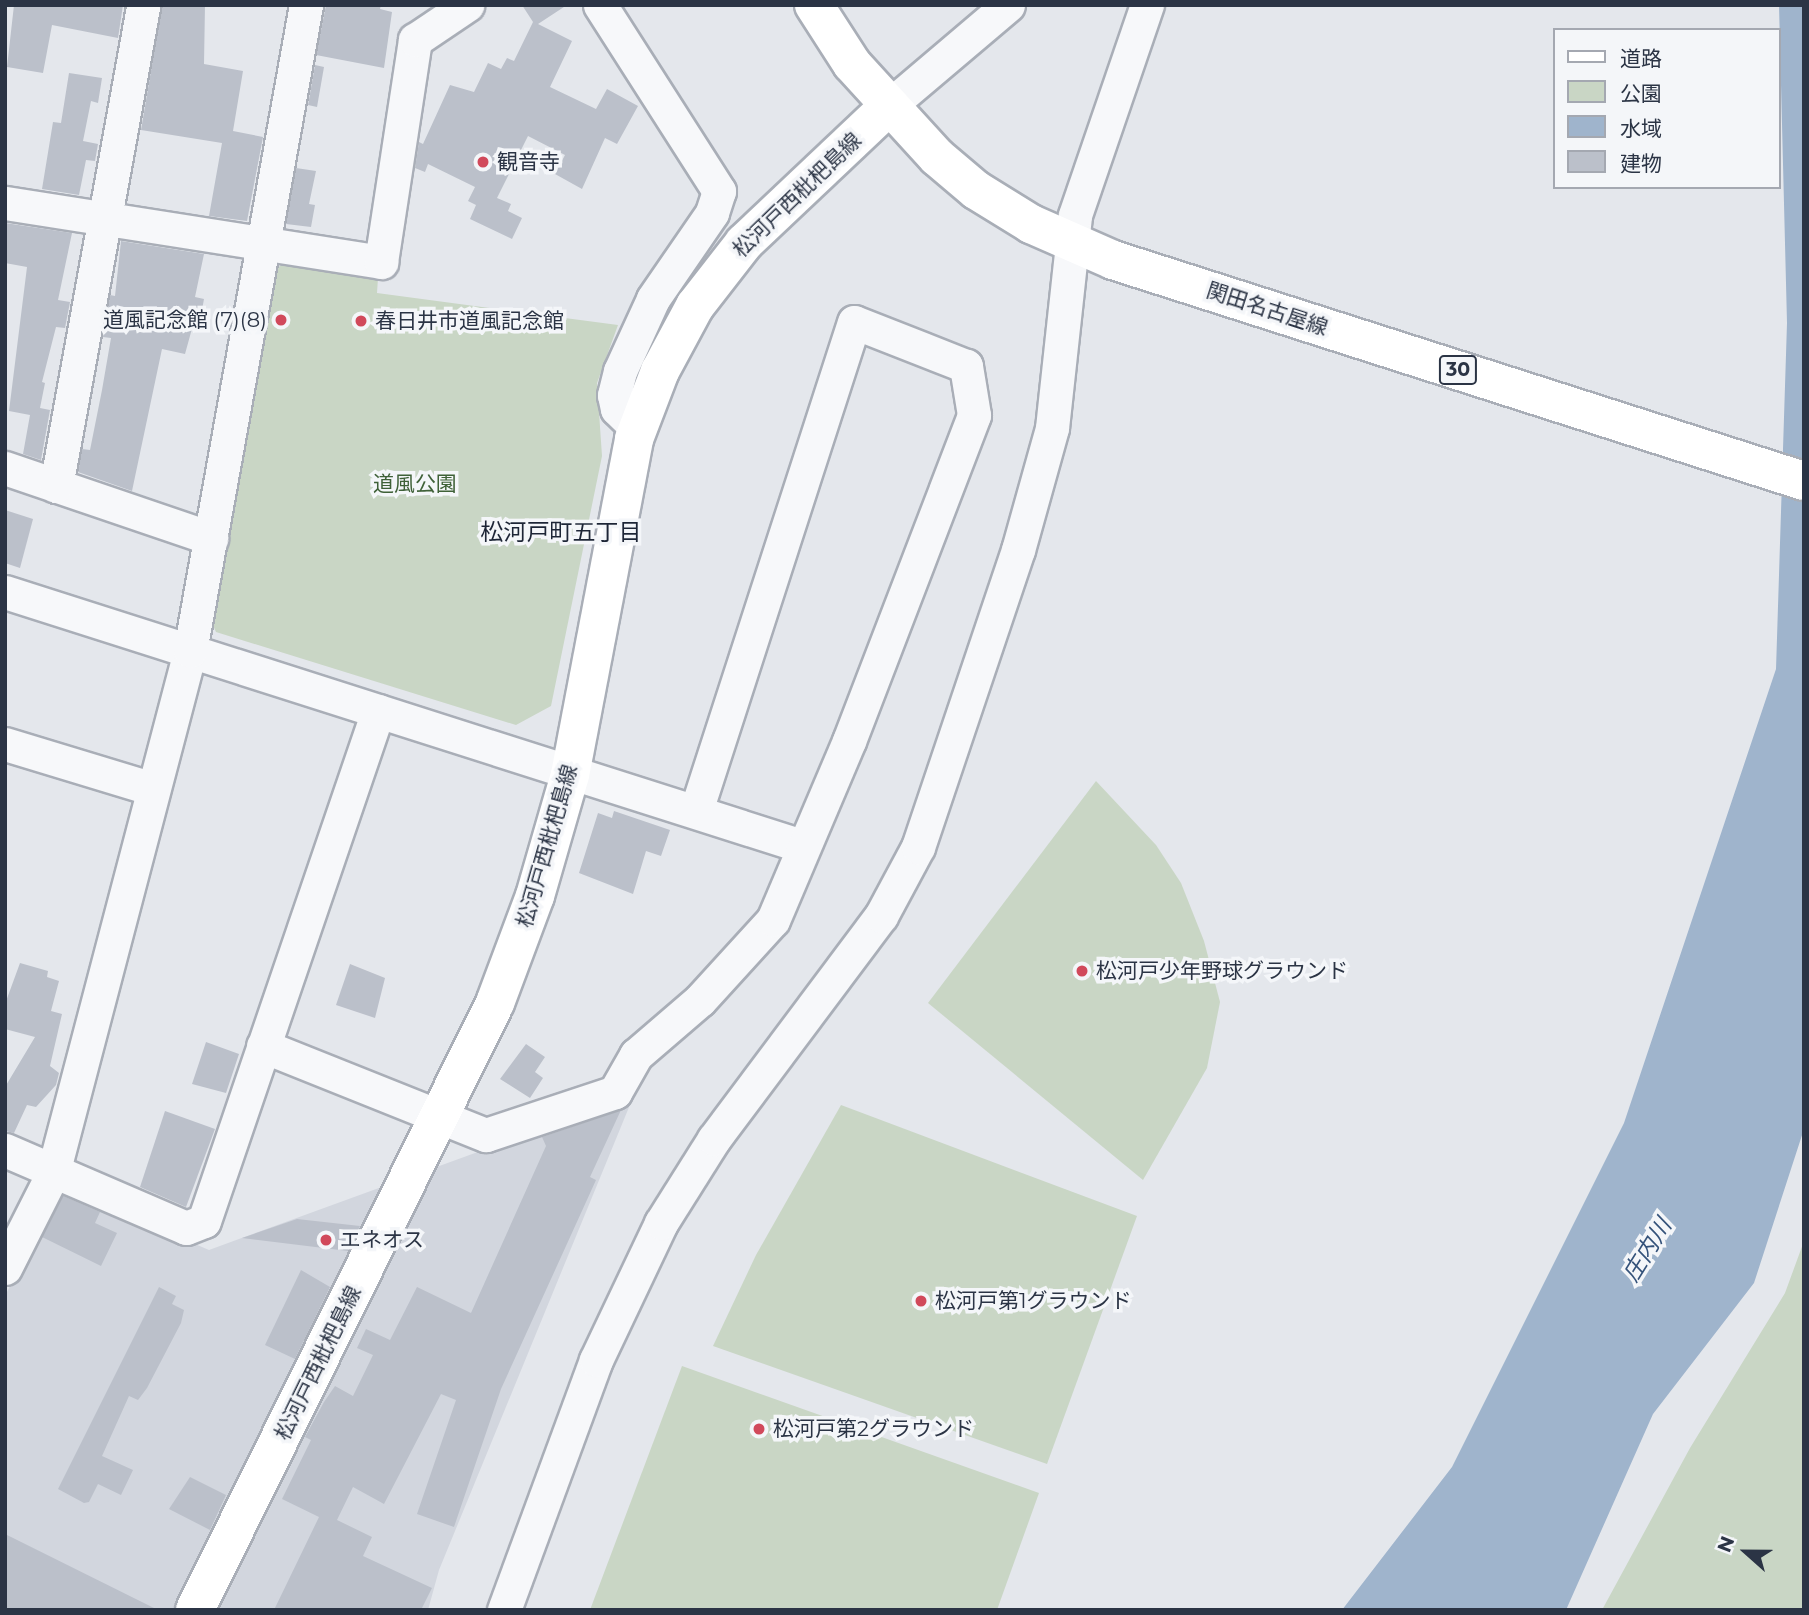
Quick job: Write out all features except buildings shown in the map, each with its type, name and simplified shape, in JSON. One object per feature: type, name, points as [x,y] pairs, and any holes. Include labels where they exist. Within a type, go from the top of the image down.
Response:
[{"type":"main road","name":"関田名古屋線","points":[[814,5],[852,64],[937,157],[976,190],[1070,243],[1113,260],[1804,481]]},
{"type":"main road","name":"松河戸西枇杷島線","points":[[195,1610],[495,1003],[535,896],[570,775],[638,429],[660,371],[695,306],[736,253],[889,106]]},
{"type":"street","points":[[56,486],[143,5]]},
{"type":"street","points":[[5,1268],[53,1173],[190,651],[306,5]]},
{"type":"street","points":[[5,203],[381,262],[415,40],[467,5]]},
{"type":"street","points":[[600,5],[719,191],[712,213],[669,271],[620,371],[614,395],[617,409],[638,429]]},
{"type":"street","points":[[889,106],[1008,5]]},
{"type":"street","points":[[504,1610],[596,1360],[662,1223],[722,1128],[881,916],[918,847],[1009,576],[1052,428],[1074,215],[1147,5]]},
{"type":"street","points":[[263,1046],[486,1135],[615,1092],[636,1055],[700,1000],[773,920],[802,846],[849,741],[974,415],[966,366],[854,322],[696,811]]},
{"type":"street","points":[[5,468],[211,538]]},
{"type":"street","points":[[5,592],[570,775],[696,811],[802,846]]},
{"type":"street","points":[[5,1150],[53,1173],[186,1228],[204,1221],[378,711]]},
{"type":"street","points":[[5,744],[153,789]]},
{"type":"shaded area","points":[[634,1095],[439,1570],[428,1610],[5,1610],[5,1296],[57,1192],[67,1189],[209,1250]]},
{"type":"green space","name":"道風公園","points":[[284,263],[378,278],[377,293],[618,325],[597,383],[602,456],[551,706],[516,725],[216,632],[210,618],[273,271]]},
{"type":"green space","name":"松河戸少年野球グラウンド","points":[[1096,781],[1156,845],[1181,883],[1204,941],[1220,1002],[1207,1068],[1143,1180],[928,1003]]},
{"type":"green space","name":"松河戸第1グラウンド","points":[[841,1105],[1137,1216],[1047,1464],[713,1346],[756,1255]]},
{"type":"green space","points":[[1804,1241],[1804,1610],[1602,1610],[1690,1448],[1785,1293]]},
{"type":"green space","name":"松河戸第2グラウンド","points":[[682,1366],[1039,1493],[997,1610],[590,1610]]},
{"type":"water","name":"庄内川","points":[[1779,5],[1804,5],[1804,1129],[1754,1283],[1653,1414],[1566,1610],[1342,1610],[1452,1467],[1624,1123],[1776,669],[1787,323]]},
{"type":"place","name":"観音寺","points":[[483,162]]},
{"type":"place","name":"道風記念館 (7)(8)","points":[[281,320]]},
{"type":"place","name":"春日井市道風記念館","points":[[361,321]]},
{"type":"place","name":"松河戸少年野球グラウンド","points":[[1082,971]]},
{"type":"place","name":"エネオス","points":[[326,1240]]},
{"type":"place","name":"松河戸第1グラウンド","points":[[921,1301]]},
{"type":"place","name":"松河戸第2グラウンド","points":[[759,1429]]},
{"type":"district","name":"松河戸町五丁目","points":[[561,532]]}]
